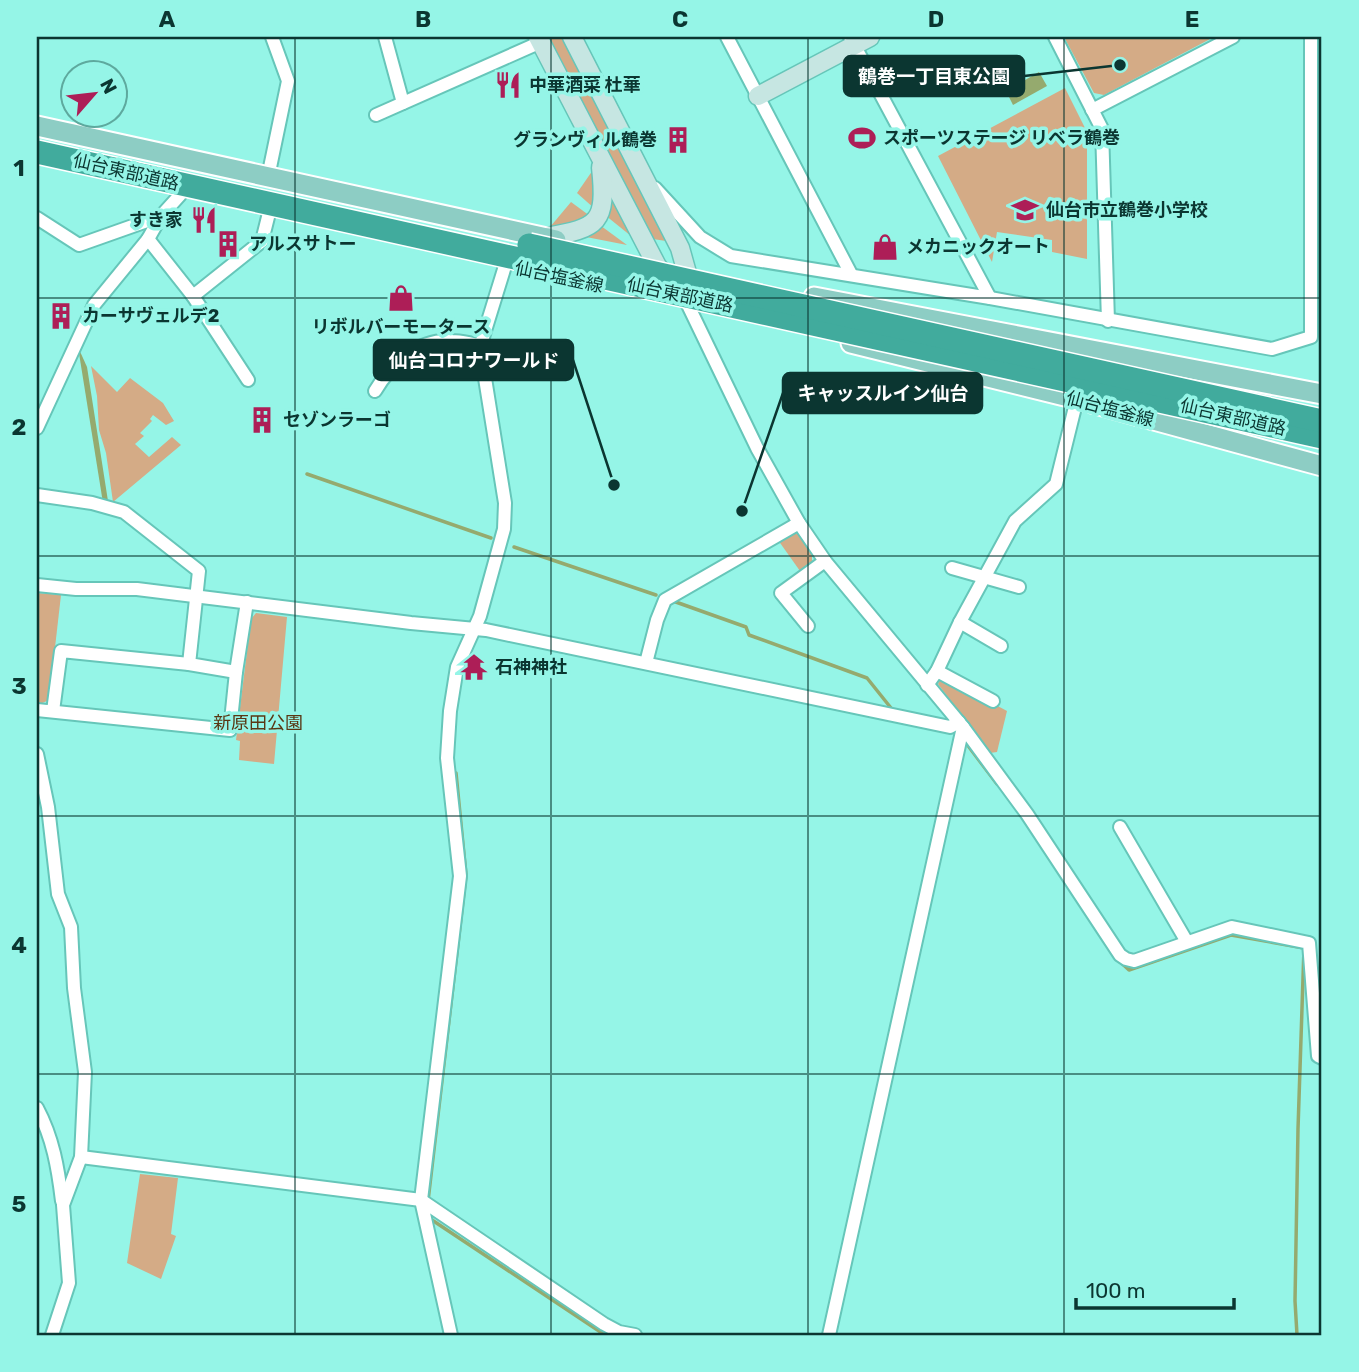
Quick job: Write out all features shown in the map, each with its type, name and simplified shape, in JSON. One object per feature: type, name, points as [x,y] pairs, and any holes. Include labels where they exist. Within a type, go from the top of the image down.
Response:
[{"type":"highway","name":"仙台東部道路","points":[[37,137],[1322,421]]},
{"type":"highway","name":"仙台東部道路","points":[[37,152],[1322,437]]},
{"type":"main road","name":"仙台塩釜線","points":[[37,126],[546,237],[687,273],[1322,394]]},
{"type":"main road","name":"仙台塩釜線","points":[[37,163],[505,266],[687,303],[1077,400],[1322,466]]},
{"type":"street","points":[[268,177],[288,81],[272,37]]},
{"type":"street","points":[[385,37],[402,103]]},
{"type":"street","points":[[572,37],[680,248],[687,273],[687,303]]},
{"type":"street","points":[[727,37],[851,274]]},
{"type":"street","points":[[1055,37],[1102,129],[1108,321]]},
{"type":"street","points":[[1093,110],[1233,37]]},
{"type":"street","points":[[645,178],[700,237],[731,256],[851,274],[1272,349],[1311,337],[1311,37]]},
{"type":"street","points":[[376,114],[539,39],[657,266],[687,303],[757,448],[799,523],[825,561],[961,724],[1027,814],[1120,955],[1134,961],[1232,927],[1309,943],[1318,1056],[1322,1058]]},
{"type":"street","points":[[758,96],[858,40],[990,298]]},
{"type":"street","points":[[546,237],[581,231],[594,221],[604,197],[600,156]]},
{"type":"street","points":[[37,428],[94,305],[180,195]]},
{"type":"street","points":[[193,296],[262,241],[269,214]]},
{"type":"street","points":[[37,218],[79,246],[161,216]]},
{"type":"street","points":[[148,239],[193,296],[248,380]]},
{"type":"street","points":[[451,1335],[421,1200],[460,876],[447,758],[450,711],[457,667],[480,616],[504,528],[505,503],[483,373],[481,345],[505,266]]},
{"type":"street","points":[[375,391],[384,377],[407,353],[416,349],[449,340],[481,345]]},
{"type":"street","points":[[928,685],[1015,521],[1056,484],[1077,400]]},
{"type":"street","points":[[37,495],[92,503],[124,512],[199,571],[189,664]]},
{"type":"street","points":[[646,663],[665,600],[799,523]]},
{"type":"street","points":[[808,626],[781,593],[825,561]]},
{"type":"street","points":[[952,568],[1019,587]]},
{"type":"street","points":[[37,585],[76,589],[137,589],[411,624],[474,628],[518,635],[950,727],[961,724]]},
{"type":"street","points":[[37,710],[230,730],[247,602]]},
{"type":"street","points":[[960,622],[1001,646]]},
{"type":"street","points":[[53,712],[61,651],[189,664],[236,672]]},
{"type":"street","points":[[937,671],[993,701]]},
{"type":"street","points":[[830,1335],[961,724]]},
{"type":"street","points":[[37,754],[48,807],[58,894],[71,927],[74,988],[85,1072],[81,1157],[63,1205]]},
{"type":"street","points":[[1120,827],[1186,942]]},
{"type":"street","points":[[37,1108],[56,1156],[69,1283],[52,1335]]},
{"type":"street","points":[[81,1157],[421,1200],[604,1324],[619,1332],[635,1335]]},
{"type":"green space","points":[[545,37],[562,37],[666,241],[653,239]]},
{"type":"green space","points":[[1064,37],[1214,37],[1104,95],[1094,93]]},
{"type":"green space","points":[[1065,88],[1087,132],[1087,259],[1052,252],[1052,240],[997,232],[992,262],[938,156]]},
{"type":"green space","points":[[595,167],[595,209],[577,193]]},
{"type":"green space","points":[[611,186],[637,237],[631,236],[605,215]]},
{"type":"green space","points":[[571,202],[590,216],[560,229],[550,227]]},
{"type":"green space","points":[[597,223],[627,245],[581,236]]},
{"type":"green space","points":[[91,366],[117,392],[130,378],[163,403],[174,421],[166,425],[153,415],[150,419],[152,421],[140,433],[144,436],[135,444],[149,457],[172,437],[181,445],[113,502],[106,453],[99,430],[97,396]]},
{"type":"green space","points":[[791,533],[798,534],[812,555],[812,563],[800,571],[778,540]]},
{"type":"green space","points":[[37,593],[61,595],[49,700],[38,705]]},
{"type":"green space","name":"新原田公園","points":[[256,613],[287,617],[274,764],[239,760],[240,741],[236,740],[251,619]]},
{"type":"green space","points":[[942,676],[1007,711],[997,752],[990,753],[938,684]]},
{"type":"green space","points":[[140,1174],[178,1178],[171,1234],[176,1236],[161,1279],[127,1263]]},
{"type":"shaded area","points":[[1039,72],[1047,86],[1013,105],[1006,91]]},
{"type":"shaded area","points":[[78,347],[87,367],[108,501],[103,503]]},
{"type":"waterway","points":[[307,474],[491,538]]},
{"type":"waterway","points":[[514,547],[656,595]]},
{"type":"waterway","points":[[673,601],[746,627],[749,635],[867,678],[891,708]]},
{"type":"waterway","points":[[969,747],[997,784]]},
{"type":"waterway","points":[[428,1201],[466,875],[456,773]]},
{"type":"waterway","points":[[1116,958],[1129,970],[1231,935],[1304,948],[1298,1129],[1295,1301],[1297,1335]]},
{"type":"waterway","points":[[429,1218],[605,1335]]},
{"type":"place","name":"鶴巻一丁目東公園","points":[[1120,65]]},
{"type":"place","name":"中華酒菜 杜華","points":[[508,85]]},
{"type":"place","name":"スポーツステージ リベラ鶴巻","points":[[862,138]]},
{"type":"place","name":"グランヴィル鶴巻","points":[[678,140]]},
{"type":"place","name":"仙台市立鶴巻小学校","points":[[1025,210]]},
{"type":"place","name":"すき家","points":[[204,220]]},
{"type":"place","name":"アルスサトー","points":[[228,244]]},
{"type":"place","name":"メカニックオート","points":[[885,247]]},
{"type":"place","name":"リボルバーモータース","points":[[401,298]]},
{"type":"place","name":"カーサヴェルデ2","points":[[61,316]]},
{"type":"place","name":"セゾンラーゴ","points":[[262,420]]},
{"type":"place","name":"仙台コロナワールド","points":[[614,485]]},
{"type":"place","name":"キャッスルイン仙台","points":[[742,511]]},
{"type":"place","name":"石神神社","points":[[474,667]]}]
